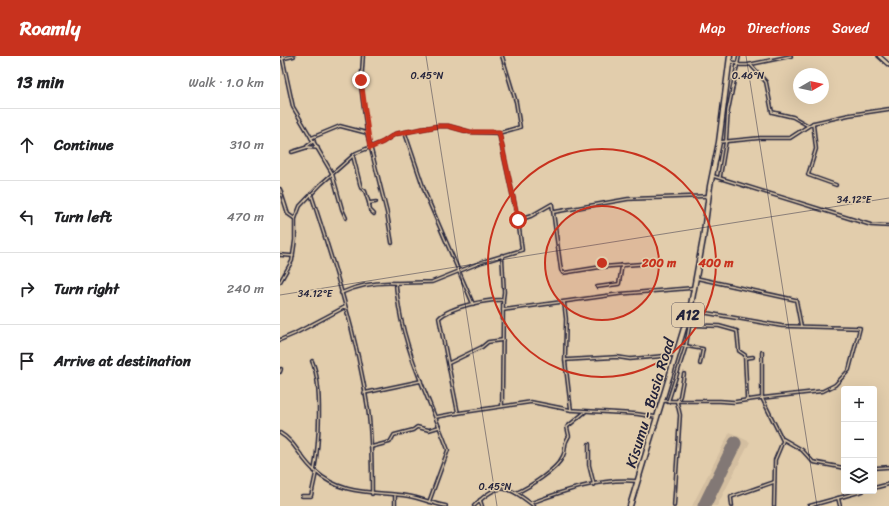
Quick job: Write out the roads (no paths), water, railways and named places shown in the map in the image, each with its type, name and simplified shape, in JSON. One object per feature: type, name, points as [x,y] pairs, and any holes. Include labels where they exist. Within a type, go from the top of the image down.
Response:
[{"type":"highway","name":"Kisumu - Busia Road","points":[[630,506],[661,401],[688,325],[708,196],[719,142],[730,58]]},
{"type":"street","points":[[294,56],[281,58],[288,80],[292,105],[332,173],[346,218]]},
{"type":"street","points":[[363,56],[361,86],[367,134],[388,213],[392,243]]},
{"type":"street","points":[[280,282],[288,271],[293,256],[295,218],[300,206],[332,173],[353,156],[383,142],[392,135],[438,126],[448,126],[470,132],[499,132],[521,126],[502,56]]},
{"type":"street","points":[[720,177],[726,141],[728,111],[739,56]]},
{"type":"street","points":[[730,58],[738,64],[750,64],[791,56]]},
{"type":"street","points":[[879,56],[889,65]]},
{"type":"street","points":[[752,65],[766,82],[772,112],[793,117],[807,125]]},
{"type":"street","points":[[719,142],[760,138],[790,138],[812,123],[849,115],[889,109]]},
{"type":"street","points":[[812,123],[816,149],[808,175],[836,184]]},
{"type":"street","points":[[311,138],[340,126],[367,134]]},
{"type":"street","points":[[405,132],[428,200],[473,304]]},
{"type":"street","points":[[341,293],[363,286],[380,283],[396,284],[432,282],[459,270],[502,255],[522,250],[518,220],[499,132]]},
{"type":"street","points":[[292,152],[304,148],[314,141]]},
{"type":"street","points":[[304,148],[318,148]]},
{"type":"street","points":[[353,156],[361,188],[366,191],[370,203],[370,210],[374,214]]},
{"type":"street","points":[[712,176],[720,177],[863,223],[877,226],[889,226]]},
{"type":"street","points":[[280,189],[288,214],[295,218]]},
{"type":"street","points":[[311,194],[330,250],[345,307],[368,409],[371,447],[372,494]]},
{"type":"street","points":[[554,212],[628,199],[708,196]]},
{"type":"street","points":[[370,203],[376,202]]},
{"type":"street","points":[[518,220],[531,216],[551,204],[554,212],[562,272],[653,263]]},
{"type":"street","points":[[280,255],[293,256]]},
{"type":"street","points":[[502,255],[504,292],[502,406]]},
{"type":"street","points":[[596,288],[619,284],[622,265]]},
{"type":"street","points":[[696,278],[796,300],[801,326]]},
{"type":"street","points":[[396,284],[402,327],[448,451],[429,502]]},
{"type":"street","points":[[504,310],[619,294],[694,288]]},
{"type":"street","points":[[458,413],[439,318],[447,313],[473,304],[503,300]]},
{"type":"street","points":[[563,302],[566,320],[565,360],[571,410]]},
{"type":"street","points":[[668,402],[686,346],[688,325],[692,310],[691,304]]},
{"type":"street","points":[[280,340],[345,307]]},
{"type":"street","points":[[661,401],[677,402],[720,400],[734,402],[827,390],[840,381],[849,370],[859,327],[777,325],[692,310]]},
{"type":"street","points":[[688,325],[719,326],[737,330],[738,351],[745,356],[747,400]]},
{"type":"street","points":[[448,363],[457,360],[488,342],[503,340]]},
{"type":"street","points":[[680,345],[703,349],[700,364]]},
{"type":"street","points":[[762,352],[762,398],[783,439],[802,450],[813,462],[841,467]]},
{"type":"street","points":[[565,360],[630,359],[677,354]]},
{"type":"street","points":[[745,358],[752,357]]},
{"type":"street","points":[[302,496],[311,496],[318,446],[319,424],[316,373],[312,361]]},
{"type":"street","points":[[674,506],[680,414],[677,402],[680,396],[684,374]]},
{"type":"street","points":[[364,393],[421,381]]},
{"type":"street","points":[[436,417],[531,402],[571,410],[637,414],[657,418]]},
{"type":"street","points":[[516,493],[530,486],[561,461],[564,455],[565,441],[569,436],[567,427],[586,411]]},
{"type":"street","points":[[371,447],[390,442],[394,435],[413,430],[417,427],[429,430],[440,427]]},
{"type":"street","points":[[280,433],[291,440],[315,472],[339,486],[372,494],[408,496],[446,506]]},
{"type":"street","points":[[774,506],[775,457],[783,443],[783,439]]},
{"type":"street","points":[[589,444],[589,465],[594,485]]},
{"type":"street","points":[[877,468],[889,467]]},
{"type":"street","points":[[531,503],[567,491],[594,485],[626,480],[638,481]]},
{"type":"street","points":[[732,506],[731,497],[774,482]]},
{"type":"street","points":[[877,487],[889,484]]},
{"type":"street","points":[[474,506],[486,493],[502,488],[516,493],[534,506]]},
{"type":"street","points":[[809,506],[852,494]]},
{"type":"street","points":[[395,495],[395,506]]},
{"type":"street","points":[[838,498],[840,506]]},
{"type":"street","points":[[480,500],[482,506]]}]
